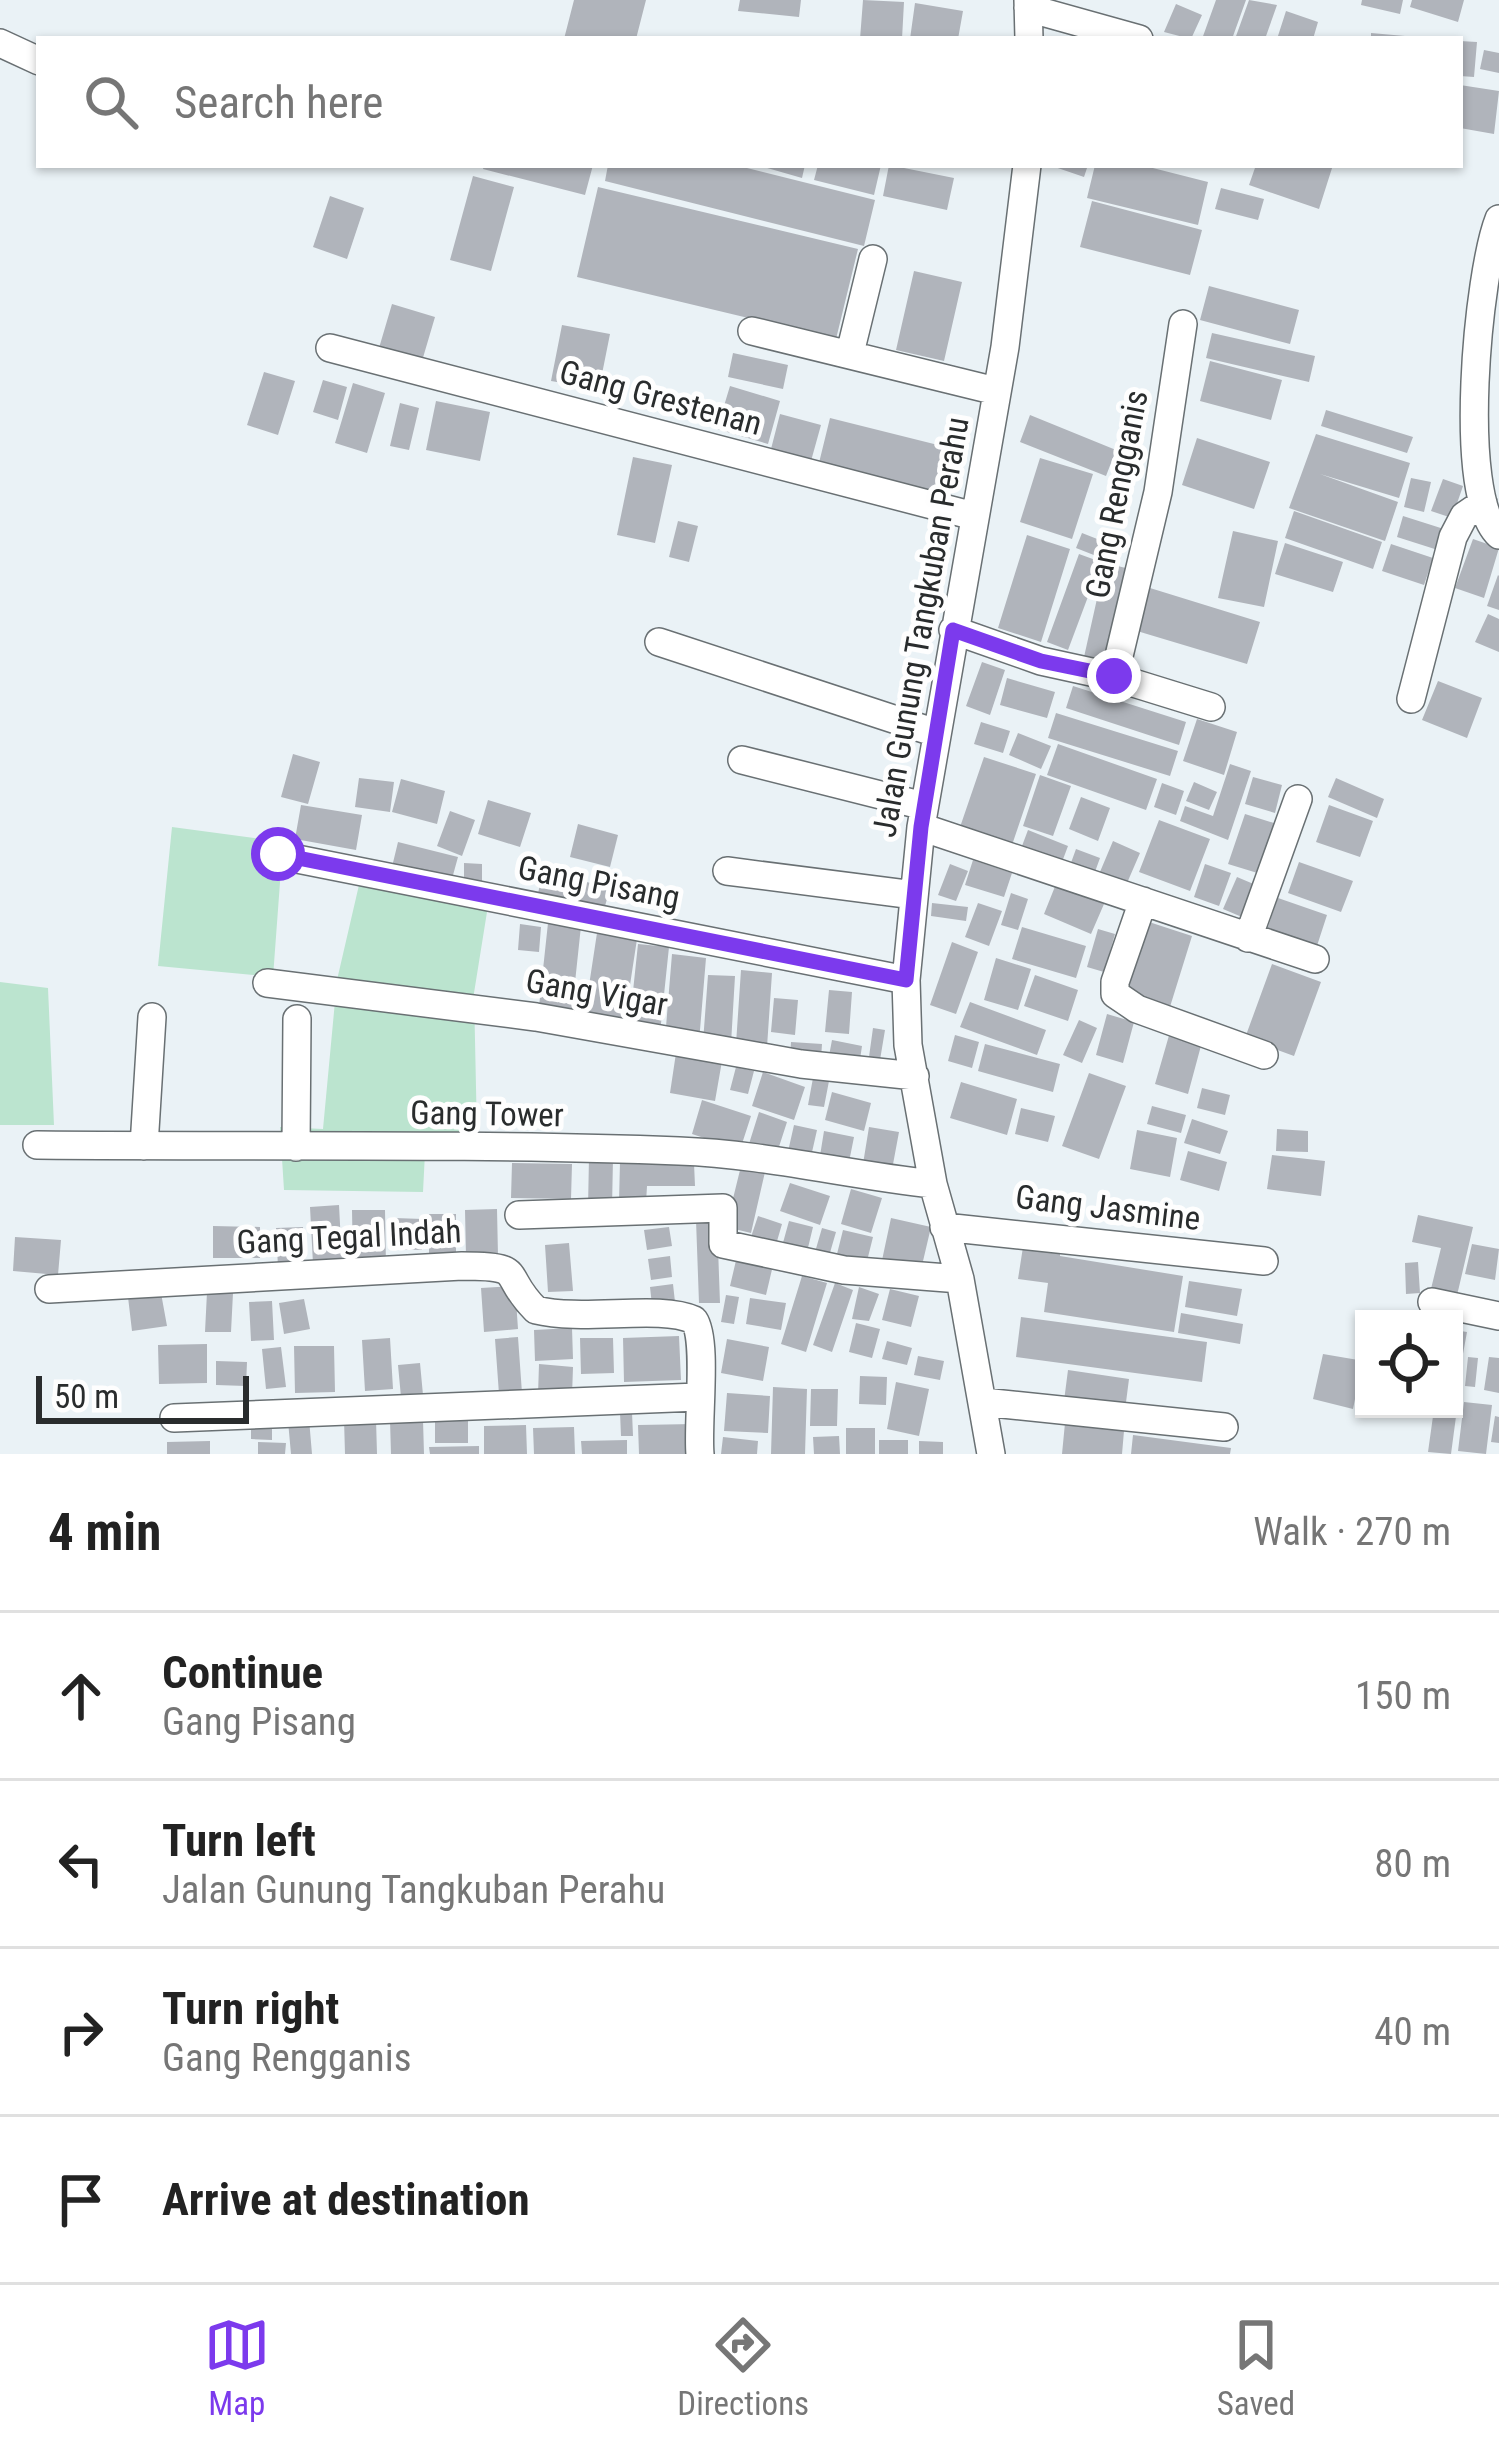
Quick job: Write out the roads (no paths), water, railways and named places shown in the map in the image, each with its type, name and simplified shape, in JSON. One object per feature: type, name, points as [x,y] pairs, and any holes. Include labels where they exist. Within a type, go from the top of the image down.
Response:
[{"type":"street","points":[[1029,36],[1028,4],[1129,36]]},
{"type":"street","points":[[0,43],[36,60]]},
{"type":"street","name":"Jalan Gunung Tangkuban Perahu","points":[[992,1454],[960,1279],[933,1184],[908,1045],[906,980],[923,816],[1005,347],[1025,168]]},
{"type":"street","points":[[1498,226],[1477,322],[1488,391],[1475,449],[1488,524],[1499,535]]},
{"type":"street","points":[[850,353],[873,259]]},
{"type":"street","name":"Gang Rengganis","points":[[1114,676],[1158,492],[1183,324]]},
{"type":"street","points":[[752,331],[996,391]]},
{"type":"street","name":"Gang Grestenan","points":[[330,348],[974,516]]},
{"type":"street","points":[[1412,698],[1454,537],[1464,516],[1483,503]]},
{"type":"street","points":[[953,630],[1041,661],[1114,676],[1211,707]]},
{"type":"street","points":[[659,642],[936,733]]},
{"type":"street","points":[[742,760],[923,816],[1143,901],[1315,959]]},
{"type":"street","points":[[1248,938],[1298,799]]},
{"type":"street","name":"Gang Pisang","points":[[278,854],[906,980]]},
{"type":"street","points":[[727,871],[914,896]]},
{"type":"street","points":[[1143,901],[1115,994],[1137,1009],[1264,1055]]},
{"type":"street","name":"Gang Vigar","points":[[267,983],[536,1017],[801,1064],[915,1076]]},
{"type":"street","points":[[144,1146],[152,1017]]},
{"type":"street","points":[[296,1147],[297,1018]]},
{"type":"street","name":"Gang Tower","points":[[37,1145],[681,1151],[790,1160],[872,1178],[933,1184]]},
{"type":"street","points":[[519,1215],[724,1208],[723,1244],[844,1270],[960,1279]]},
{"type":"street","name":"Gang Jasmine","points":[[944,1227],[1264,1261]]},
{"type":"street","name":"Gang Tegal Indah","points":[[49,1289],[462,1266],[503,1268],[536,1310],[583,1317],[668,1314],[694,1320],[702,1340],[700,1454]]},
{"type":"street","points":[[1432,1302],[1499,1316]]},
{"type":"street","points":[[174,1418],[698,1397]]},
{"type":"street","points":[[983,1402],[1224,1427]]}]
